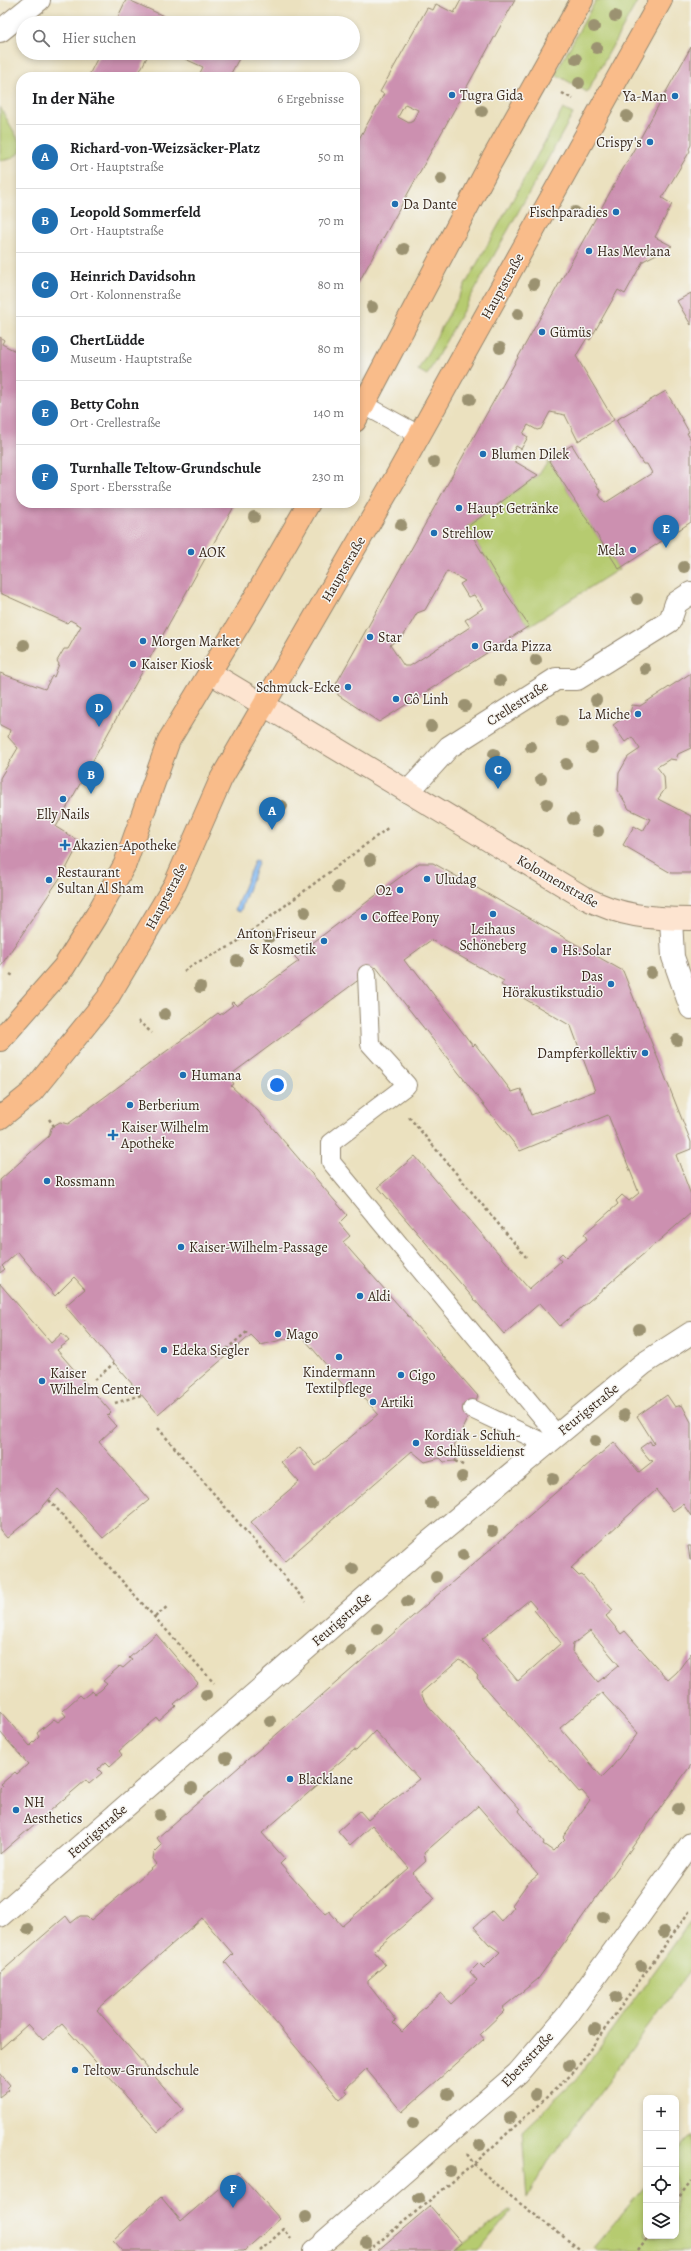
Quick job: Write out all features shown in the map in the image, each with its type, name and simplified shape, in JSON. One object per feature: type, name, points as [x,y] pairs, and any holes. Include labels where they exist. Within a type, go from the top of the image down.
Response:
[{"type":"main road","points":[[360,413],[491,162],[582,0]]},
{"type":"main road","name":"Hauptstraße","points":[[0,1118],[31,1093],[107,999],[175,884],[221,779],[419,435],[661,0]]},
{"type":"main road","points":[[0,1040],[64,967],[96,916],[125,864],[169,740],[254,599],[306,508]]},
{"type":"main road","name":"Kolonnenstraße","points":[[209,672],[583,897],[603,907],[644,918],[681,919]]},
{"type":"street","points":[[19,16],[39,0]]},
{"type":"street","points":[[0,31],[16,18]]},
{"type":"street","name":"Crellestraße","points":[[408,792],[450,747],[556,679],[577,679],[670,621],[676,603],[691,593]]},
{"type":"street","points":[[681,919],[673,957],[691,1008]]},
{"type":"street","name":"Feurigstraße","points":[[0,1916],[423,1547],[643,1364],[691,1333]]},
{"type":"street","name":"Ebersstraße","points":[[319,2246],[518,2073],[567,2016],[691,1844]]},
{"type":"lane","points":[[360,413],[419,435]]},
{"type":"lane","points":[[367,974],[370,1044],[407,1086],[331,1143],[331,1162],[551,1440]]},
{"type":"lane","points":[[472,1409],[551,1440]]},
{"type":"path","points":[[555,89],[574,100]]},
{"type":"path","points":[[184,971],[194,964],[233,945],[389,827]]},
{"type":"path","points":[[10,974],[15,977]]},
{"type":"path","points":[[138,1021],[152,1033]]},
{"type":"path","points":[[392,1097],[526,1257]]},
{"type":"path","points":[[49,1119],[54,1126]]},
{"type":"path","points":[[217,1357],[248,1332]]},
{"type":"path","points":[[95,1380],[114,1363]]},
{"type":"path","points":[[115,1403],[141,1395]]},
{"type":"path","points":[[158,1428],[306,1602]]},
{"type":"path","points":[[455,1461],[465,1466]]},
{"type":"path","points":[[49,1500],[214,1683]]},
{"type":"path","points":[[155,1617],[168,1606]]},
{"type":"path","points":[[368,2251],[474,2164],[574,2072],[691,1909]]},
{"type":"path","points":[[474,2164],[500,2188],[582,2251]]},
{"type":"path","points":[[679,2197],[691,2181]]},
{"type":"path","points":[[260,2251],[279,2232]]},
{"type":"path","points":[[638,2251],[647,2239]]},
{"type":"green space","points":[[596,0],[638,0],[587,92],[555,74]]},
{"type":"green space","points":[[0,107],[16,135],[16,155],[10,159],[0,161]]},
{"type":"green space","points":[[563,109],[573,114],[427,375],[418,370]]},
{"type":"green space","points":[[549,461],[619,569],[529,626],[507,594],[467,527],[538,475]]},
{"type":"green space","points":[[691,1921],[691,1969],[548,2162],[527,2198],[522,2131],[577,2079]]},
{"type":"green space","points":[[691,2135],[691,2251],[597,2251],[593,2248],[643,2189],[643,2239],[679,2239],[679,2149]]},
{"type":"green space","points":[[510,2210],[512,2211],[478,2251],[455,2251]]},
{"type":"water","points":[[255,859],[259,860],[240,912],[235,910]]},
{"type":"building","points":[[126,0],[129,0],[164,16],[118,16]]},
{"type":"building","points":[[461,0],[515,0],[360,280],[360,137],[384,94],[380,92],[427,8],[433,10],[436,4],[454,13]],"holes":[[[405,104],[418,110],[413,121],[409,123],[398,117]]]},
{"type":"building","points":[[691,47],[690,151],[662,198],[672,204],[655,237],[672,246],[643,261],[625,294],[618,290],[590,340],[587,338],[576,356],[614,420],[578,441],[565,415],[550,412],[541,429],[537,430],[528,425],[523,434],[528,437],[521,449],[516,446],[509,458],[538,475],[467,527],[507,594],[529,626],[379,722],[338,695],[336,684]],"holes":[[[447,571],[465,581],[460,584],[468,597],[474,595],[483,608],[465,620],[470,627],[410,666],[404,666],[390,645],[404,635],[417,613],[425,610]]]},
{"type":"building","points":[[96,60],[146,60],[140,72],[90,72]]},
{"type":"building","points":[[188,60],[238,60],[232,72],[200,72],[203,67]]},
{"type":"building","points":[[691,293],[691,325],[677,301]]},
{"type":"building","points":[[0,337],[4,340],[2,344],[16,351],[16,508],[233,508],[56,827],[80,842],[66,869],[0,967],[0,778],[18,748],[8,737],[10,730],[0,725],[0,673],[45,689],[52,676],[54,677],[59,664],[57,661],[64,649],[68,649],[81,626],[70,620],[67,623],[0,593]]},
{"type":"building","points":[[666,391],[689,432],[687,433],[691,440],[691,522],[619,569],[549,461],[553,456],[572,445],[601,492],[599,495],[605,503],[652,473],[647,464],[643,464],[616,420]]},
{"type":"building","points":[[691,673],[691,748],[678,754],[676,760],[670,759],[657,767],[664,776],[665,789],[658,799],[691,816],[691,873],[671,873],[623,845],[634,826],[643,831],[650,819],[629,809],[618,790],[619,773],[628,757],[640,749],[632,737],[625,742],[613,725],[630,713],[632,705],[640,706]]},
{"type":"building","points":[[419,863],[433,863],[623,971],[691,1142],[691,1149],[676,1155],[691,1195],[691,1213],[560,1326],[540,1303],[504,1334],[378,1187],[415,1156],[529,1289],[561,1261],[558,1257],[562,1253],[566,1257],[587,1239],[584,1234],[618,1204],[616,1201],[622,1195],[629,1201],[639,1193],[608,1115],[520,1151],[376,967],[229,1076],[234,1084],[231,1086],[258,1111],[347,1215],[339,1223],[350,1236],[343,1242],[478,1396],[454,1446],[459,1451],[455,1461],[444,1462],[440,1458],[425,1462],[412,1451],[285,1561],[251,1522],[299,1482],[281,1462],[300,1447],[316,1466],[378,1414],[356,1388],[350,1393],[301,1335],[261,1345],[251,1335],[158,1414],[65,1306],[85,1289],[74,1277],[55,1296],[18,1252],[2,1266],[5,1269],[0,1273],[0,1180],[49,1136],[51,1128],[60,1122],[68,1124],[218,1013],[220,1015],[233,1005],[231,1003],[233,1002],[237,1006],[299,961],[294,956],[298,953],[300,956],[313,946],[311,944]],"holes":[[[431,940],[504,981],[501,985],[571,1026],[595,1091],[531,1115],[521,1089],[512,1092],[475,1044],[473,1046],[414,969],[410,968],[404,960]]]},
{"type":"building","name":"Kaiser Wilhelm Center","points":[[0,1284],[51,1343],[62,1333],[69,1341],[57,1350],[111,1412],[107,1416],[116,1426],[99,1442],[149,1500],[103,1538],[58,1489],[38,1512],[7,1538],[0,1530]]},
{"type":"building","points":[[667,1395],[675,1407],[682,1405],[691,1422],[691,1516],[683,1504],[673,1511],[656,1490],[571,1568],[579,1576],[582,1575],[613,1610],[606,1616],[621,1634],[625,1631],[668,1680],[677,1672],[691,1653],[691,1765],[538,1979],[502,2008],[504,2011],[480,2034],[484,2039],[402,2112],[366,2069],[345,2089],[348,2093],[340,2100],[225,1962],[233,1954],[202,1918],[97,2010],[183,2109],[158,2132],[62,2024],[43,2040],[28,2024],[0,2049],[0,1973],[66,1916],[71,1923],[80,1916],[87,1916],[91,1920],[157,1864],[153,1859],[154,1853],[162,1845],[157,1838],[614,1442],[639,1472],[653,1461],[650,1460],[640,1448],[650,1441],[652,1445],[654,1443],[637,1416]],"holes":[[[529,1600],[536,1608],[534,1610],[561,1643],[518,1681],[482,1639]],[[590,1631],[619,1665],[598,1682],[572,1651],[573,1644]],[[459,1660],[467,1664],[478,1676],[477,1678],[550,1761],[551,1760],[579,1792],[582,1791],[590,1800],[563,1837],[565,1839],[553,1851],[543,1844],[544,1842],[519,1811],[520,1809],[425,1702],[421,1693]],[[602,1693],[638,1733],[612,1767],[602,1777],[560,1728]],[[375,1731],[419,1779],[368,1820],[360,1811],[338,1831],[350,1845],[372,1825],[409,1868],[342,1926],[329,1911],[325,1914],[280,1864],[285,1859],[262,1833],[329,1775],[327,1773],[354,1750],[356,1751]],[[478,1806],[538,1875],[527,1884],[512,1905],[514,1907],[502,1922],[492,1911],[474,1927],[489,1944],[500,1952],[484,1968],[479,1963],[470,1972],[477,1980],[451,2004],[441,1993],[417,2014],[418,2016],[402,2032],[393,2023],[396,2020],[368,1984],[368,1980],[385,1965],[374,1951],[435,1898],[413,1873],[426,1861],[424,1853]]]},
{"type":"building","points":[[688,1546],[691,1546],[691,1560],[690,1560]]},
{"type":"building","points":[[156,1634],[198,1683],[174,1704],[176,1706],[159,1721],[157,1718],[119,1751],[122,1755],[110,1766],[106,1762],[98,1769],[102,1773],[89,1784],[86,1780],[0,1854],[0,1789],[3,1786],[1,1784],[15,1772],[17,1774],[28,1764],[0,1732],[0,1711],[30,1746],[39,1737],[37,1733],[54,1719],[58,1722],[66,1716],[62,1711],[80,1695],[83,1698],[92,1691],[95,1694],[101,1690],[107,1684],[103,1681],[120,1666],[123,1668],[132,1660],[129,1658]]},
{"type":"building","points":[[0,2073],[10,2085],[7,2088],[9,2090],[0,2097]]},
{"type":"building","points":[[238,2172],[280,2219],[244,2251],[122,2251],[113,2241],[161,2197],[181,2221]]},
{"type":"building","points":[[430,2206],[462,2243],[453,2251],[377,2251]]},
{"type":"place","name":"Tugra Gida","points":[[452,95]]},
{"type":"place","name":"Ya-Man","points":[[675,96]]},
{"type":"place","name":"Crispy's","points":[[650,142]]},
{"type":"place","name":"Da Dante","points":[[395,204]]},
{"type":"place","name":"Fischparadies","points":[[616,212]]},
{"type":"place","name":"Has Mevlana","points":[[589,251]]},
{"type":"place","name":"Gümüs","points":[[542,332]]},
{"type":"place","name":"Blumen Dilek","points":[[483,454]]},
{"type":"place","name":"Haupt Getränke","points":[[459,508]]},
{"type":"place","name":"Strehlow","points":[[434,533]]},
{"type":"place","name":"Betty Cohn","points":[[666,548]]},
{"type":"place","name":"Mela","points":[[633,550]]},
{"type":"place","name":"AOK","points":[[191,552]]},
{"type":"place","name":"Star","points":[[370,637]]},
{"type":"place","name":"Morgen Market","points":[[143,641]]},
{"type":"place","name":"Garda Pizza","points":[[475,646]]},
{"type":"place","name":"Kaiser Kiosk","points":[[133,664]]},
{"type":"place","name":"Schmuck-Ecke","points":[[348,687]]},
{"type":"place","name":"Cô Linh","points":[[396,699]]},
{"type":"place","name":"La Miche","points":[[638,714]]},
{"type":"place","name":"ChertLüdde","points":[[99,727]]},
{"type":"place","name":"Heinrich Davidsohn","points":[[498,789]]},
{"type":"place","name":"Leopold Sommerfeld","points":[[91,794]]},
{"type":"place","name":"Elly Nails","points":[[63,799]]},
{"type":"place","name":"Richard-von-Weizsäcker-Platz","points":[[272,830]]},
{"type":"place","name":"Akazien-Apotheke","points":[[65,845]]},
{"type":"place","name":"Uludag","points":[[427,879]]},
{"type":"place","name":"Restaurant Sultan Al Sham","points":[[49,880]]},
{"type":"place","name":"O2","points":[[400,890]]},
{"type":"place","name":"Leihaus Schöneberg","points":[[493,914]]},
{"type":"place","name":"Coffee Pony","points":[[364,917]]},
{"type":"place","name":"Anton Friseur & Kosmetik","points":[[324,941]]},
{"type":"place","name":"Hs.Solar","points":[[554,950]]},
{"type":"place","name":"Das Hörakustikstudio","points":[[611,984]]},
{"type":"place","name":"Dampferkollektiv","points":[[645,1053]]},
{"type":"place","name":"Humana","points":[[183,1075]]},
{"type":"place","name":"Berberium","points":[[130,1105]]},
{"type":"place","name":"Kaiser Wilhelm Apotheke","points":[[113,1135]]},
{"type":"place","name":"Rossmann","points":[[47,1181]]},
{"type":"place","name":"Kaiser-Wilhelm-Passage","points":[[181,1247]]},
{"type":"place","name":"Aldi","points":[[360,1296]]},
{"type":"place","name":"Mago","points":[[278,1334]]},
{"type":"place","name":"Edeka Siegler","points":[[164,1350]]},
{"type":"place","name":"Kindermann Textilpflege","points":[[339,1357]]},
{"type":"place","name":"Cigo","points":[[401,1375]]},
{"type":"place","name":"Kaiser Wilhelm Center","points":[[42,1381]]},
{"type":"place","name":"Artiki","points":[[373,1402]]},
{"type":"place","name":"Kordiak - Schuh- & Schlüsseldienst","points":[[416,1443]]},
{"type":"place","name":"Blacklane","points":[[290,1779]]},
{"type":"place","name":"NH Aesthetics","points":[[16,1810]]},
{"type":"place","name":"Teltow-Grundschule","points":[[75,2070]]},
{"type":"place","name":"Turnhalle Teltow-Grundschule","points":[[233,2208]]}]
